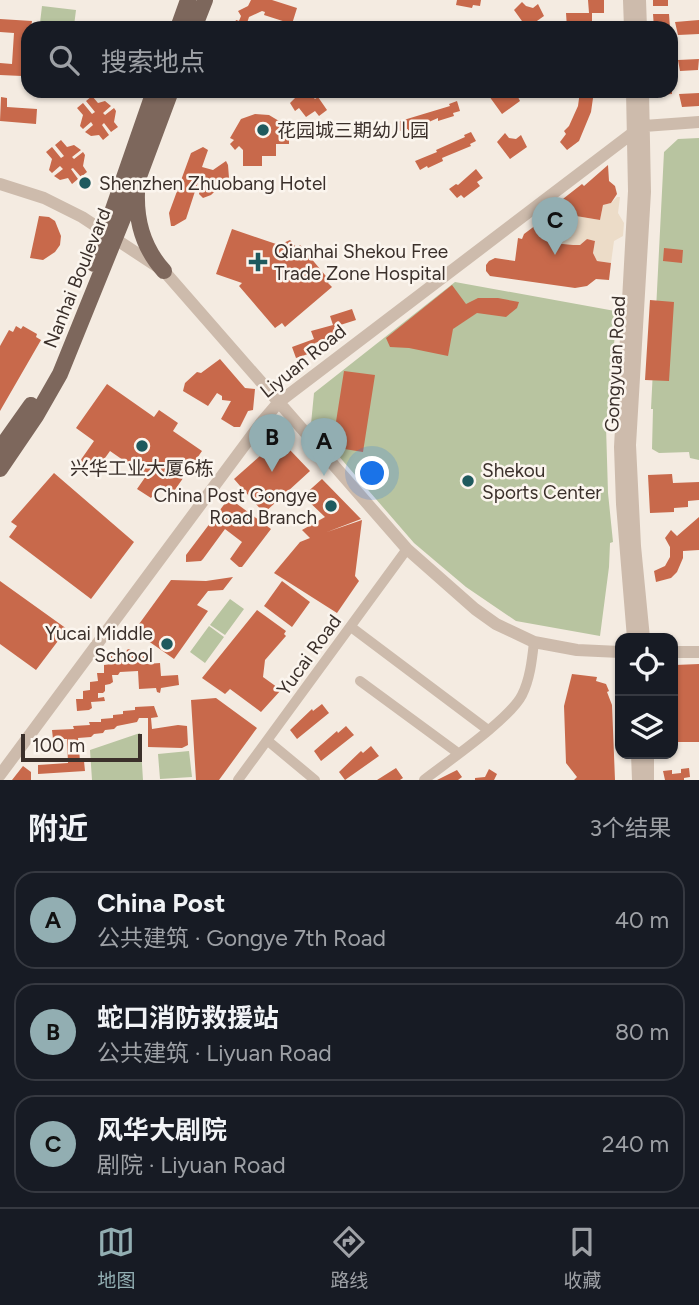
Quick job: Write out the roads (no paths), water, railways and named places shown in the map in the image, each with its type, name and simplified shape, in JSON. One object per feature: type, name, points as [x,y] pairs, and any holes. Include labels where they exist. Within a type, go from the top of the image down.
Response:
[{"type":"main road","points":[[180,21],[188,0]]},
{"type":"main road","points":[[197,21],[205,0]]},
{"type":"main road","name":"Nanhai Boulevard","points":[[0,469],[36,416],[60,374],[110,234],[153,98]]},
{"type":"main road","name":"Nanhai Boulevard","points":[[0,449],[52,369],[110,234],[139,175],[168,98]]},
{"type":"main road","points":[[139,175],[136,195],[141,231],[153,258],[164,271]]},
{"type":"street","points":[[629,0],[630,21]]},
{"type":"street","points":[[639,0],[640,21]]},
{"type":"street","name":"Gongyuan Road","points":[[633,98],[645,192],[631,433],[632,503],[644,633]]},
{"type":"street","name":"Gongyuan Road","points":[[633,633],[620,447],[634,191],[642,98]]},
{"type":"street","points":[[639,129],[699,122]]},
{"type":"street","name":"Liyuan Road","points":[[0,775],[279,402],[639,129]]},
{"type":"street","points":[[0,184],[44,198],[110,234],[164,271],[407,549],[475,609],[496,624],[534,642],[615,652]]},
{"type":"street","name":"Yucai Road","points":[[238,780],[407,549]]},
{"type":"street","points":[[351,627],[488,730]]},
{"type":"street","points":[[424,780],[488,730],[518,702],[524,693],[534,642]]},
{"type":"street","points":[[678,652],[699,652]]},
{"type":"street","points":[[360,681],[458,754]]},
{"type":"street","points":[[268,741],[315,780]]},
{"type":"street","points":[[638,759],[638,780]]},
{"type":"street","points":[[648,759],[648,780]]},
{"type":"place","name":"花园城三期幼儿园","points":[[263,130]]},
{"type":"place","name":"Shenzhen Zhuobang Hotel","points":[[85,183]]},
{"type":"place","name":"风华大剧院","points":[[555,255]]},
{"type":"place","name":"Qianhai Shekou Free Trade Zone Hospital","points":[[258,262]]},
{"type":"place","name":"兴华工业大厦6栋","points":[[142,446]]},
{"type":"place","name":"蛇口消防救援站","points":[[272,472]]},
{"type":"place","name":"China Post","points":[[324,476]]},
{"type":"place","name":"Shekou Sports Center","points":[[468,481]]},
{"type":"place","name":"China Post Gongye Road Branch","points":[[331,506]]},
{"type":"place","name":"Yucai Middle School","points":[[167,644]]}]
